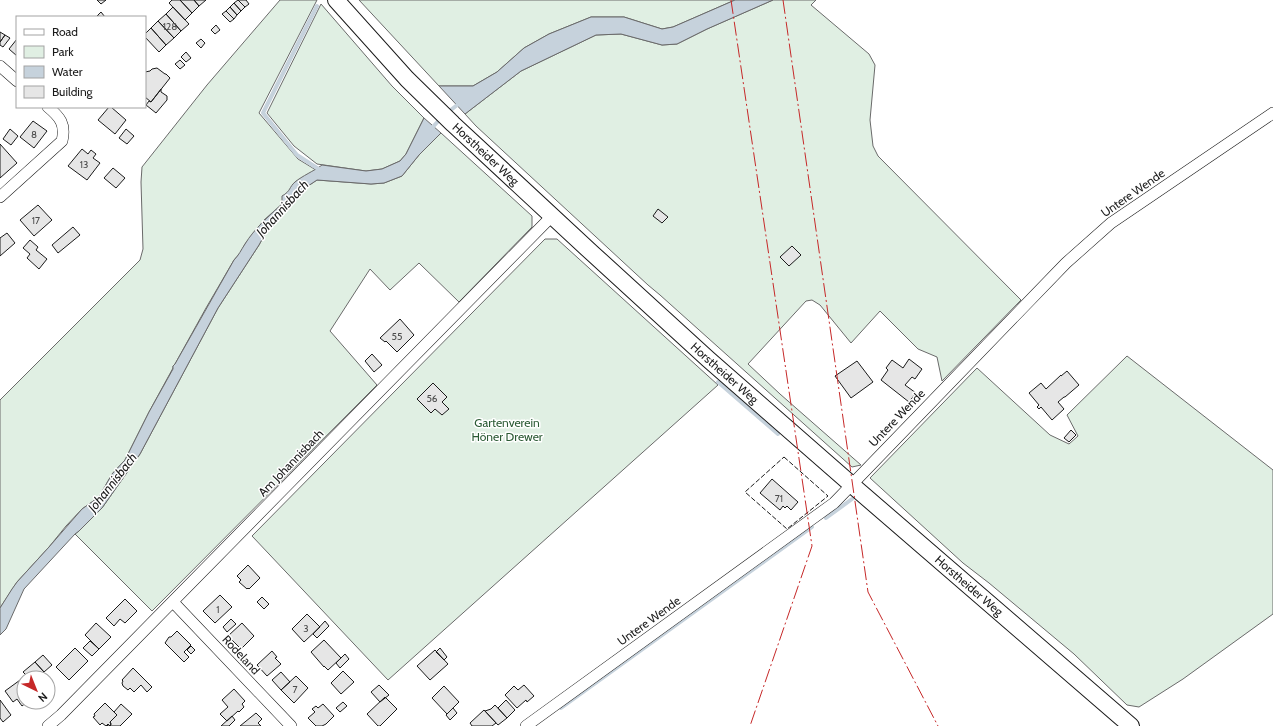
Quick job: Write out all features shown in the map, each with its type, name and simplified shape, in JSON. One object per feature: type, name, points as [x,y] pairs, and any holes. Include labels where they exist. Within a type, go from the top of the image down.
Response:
[{"type":"street","name":"Horstheider Weg","points":[[336,0],[426,98],[552,216],[713,363],[1131,726]]},
{"type":"street","points":[[0,66],[16,79]]},
{"type":"street","points":[[0,197],[62,141],[64,132],[59,116],[49,108]]},
{"type":"street","name":"Untere Wende","points":[[526,726],[834,503],[1083,247],[1112,223],[1273,113]]},
{"type":"street","name":"Am Johannisbach","points":[[48,726],[62,715],[552,216]]},
{"type":"street","name":"Rodeland","points":[[173,602],[291,726]]},
{"type":"green space","points":[[280,0],[317,0],[259,113],[298,159],[316,170],[295,182],[282,204],[264,220],[234,260],[173,366],[125,460],[112,474],[99,497],[82,509],[66,526],[17,582],[0,608],[0,400],[140,260],[143,249],[142,167],[207,85]]},
{"type":"green space","points":[[359,0],[735,0],[673,27],[662,29],[624,17],[591,17],[549,34],[524,48],[497,72],[473,86],[439,86]]},
{"type":"green space","points":[[773,0],[816,0],[811,5],[869,54],[875,65],[870,120],[873,146],[878,156],[1021,300],[942,381],[937,357],[918,349],[880,311],[851,343],[820,305],[812,300],[806,301],[748,364],[861,465],[852,467],[648,285],[476,126],[465,114],[521,71],[596,35],[621,34],[662,45],[677,44]]},
{"type":"green space","points":[[321,4],[392,86],[424,118],[406,154],[400,161],[382,169],[366,171],[317,164],[294,146],[267,113]]},
{"type":"green space","points":[[441,133],[532,216],[532,227],[459,302],[419,263],[390,290],[370,269],[330,331],[377,385],[152,611],[75,534],[102,508],[140,454],[218,308],[266,232],[273,226],[276,219],[287,210],[305,188],[317,180],[371,184],[384,183],[402,176],[419,155]]},
{"type":"green space","name":"Gartenverein Höner Drewer","points":[[545,239],[557,239],[718,385],[388,680],[252,536]]},
{"type":"green space","points":[[1127,356],[1273,470],[1273,614],[1183,679],[1139,707],[1127,705],[1074,654],[963,563],[870,478],[977,368],[1050,435],[1069,444],[1078,436],[1067,415]]},
{"type":"water","points":[[735,0],[773,0],[677,44],[662,45],[621,34],[596,35],[521,71],[465,114],[439,86],[473,86],[497,72],[524,48],[549,34],[591,17],[624,17],[662,29],[673,27]]},
{"type":"water","points":[[424,118],[441,133],[419,155],[402,176],[384,183],[371,184],[317,180],[305,188],[287,210],[276,219],[273,226],[266,232],[218,308],[140,454],[102,508],[75,534],[24,589],[6,629],[0,635],[0,608],[12,589],[82,509],[99,497],[112,474],[125,460],[173,369],[173,366],[234,260],[253,233],[282,204],[282,196],[298,180],[322,165],[366,171],[382,169],[400,161],[406,154]]},
{"type":"building","points":[[97,0],[106,0],[101,4]]},
{"type":"building","points":[[172,0],[180,0],[192,13],[185,20],[169,3]]},
{"type":"building","points":[[180,0],[194,0],[199,6],[192,13]]},
{"type":"building","points":[[194,0],[206,0],[199,6]]},
{"type":"building","points":[[238,0],[245,7],[241,11],[234,3]]},
{"type":"building","points":[[238,0],[246,0],[249,4],[245,7]]},
{"type":"building","points":[[234,3],[241,11],[237,15],[230,7]]},
{"type":"building","points":[[173,7],[189,24],[181,31],[166,14]]},
{"type":"building","points":[[230,7],[237,15],[234,19],[226,11]]},
{"type":"building","points":[[226,11],[234,19],[230,22],[222,14]]},
{"type":"building","points":[[101,12],[104,16],[97,16]]},
{"type":"building","points":[[166,14],[181,31],[174,38],[158,21]]},
{"type":"building","points":[[158,21],[174,38],[166,45],[151,28]]},
{"type":"building","points":[[216,25],[220,30],[215,34],[211,30]]},
{"type":"building","points":[[151,28],[166,45],[159,52],[146,38],[146,33]]},
{"type":"building","points":[[0,32],[5,35],[0,42]]},
{"type":"building","points":[[5,35],[10,38],[3,47],[0,45],[0,42]]},
{"type":"building","points":[[201,39],[205,43],[201,48],[196,43]]},
{"type":"building","points":[[16,40],[16,55],[9,49]]},
{"type":"building","points":[[186,52],[191,58],[186,62],[181,57]]},
{"type":"building","points":[[180,60],[185,65],[180,69],[175,64]]},
{"type":"building","points":[[157,68],[170,78],[151,102],[146,98],[146,72]]},
{"type":"building","points":[[161,89],[161,92],[167,96],[167,100],[156,113],[146,105],[149,101],[151,102]]},
{"type":"building","points":[[108,108],[112,108],[126,120],[115,134],[98,120]]},
{"type":"building","points":[[33,121],[47,131],[34,148],[20,137]]},
{"type":"building","points":[[10,129],[18,136],[11,145],[3,139]]},
{"type":"building","points":[[126,129],[134,136],[127,144],[119,138]]},
{"type":"building","points":[[0,144],[17,163],[0,178]]},
{"type":"building","points":[[82,149],[88,154],[91,150],[96,154],[93,158],[100,163],[87,180],[68,166]]},
{"type":"building","points":[[113,168],[125,178],[116,188],[104,178]]},
{"type":"building","points":[[38,205],[52,220],[34,236],[20,220]]},
{"type":"building","points":[[658,209],[668,217],[662,223],[653,216]]},
{"type":"building","points":[[73,227],[80,235],[58,253],[52,245]]},
{"type":"building","points":[[7,233],[15,243],[0,256],[0,238]]},
{"type":"building","points":[[30,240],[38,247],[36,250],[47,259],[39,269],[27,258],[30,254],[23,248]]},
{"type":"building","points":[[792,246],[801,255],[789,266],[780,257]]},
{"type":"building","points":[[400,319],[414,335],[397,352],[386,341],[385,342],[380,338]]},
{"type":"building","points":[[372,354],[382,365],[374,372],[365,361]]},
{"type":"building","points":[[909,359],[922,369],[915,379],[912,377],[905,385],[916,393],[909,402],[881,380],[888,370],[886,368],[892,360],[903,368]]},
{"type":"building","points":[[857,361],[873,382],[851,398],[835,376]]},
{"type":"building","points":[[1067,371],[1079,385],[1058,402],[1064,409],[1052,420],[1041,407],[1039,409],[1037,407],[1039,405],[1029,393],[1041,383],[1046,389]]},
{"type":"building","points":[[433,383],[447,397],[442,402],[449,409],[442,415],[435,409],[431,413],[417,399]]},
{"type":"building","points":[[1071,430],[1076,435],[1069,442],[1064,438]]},
{"type":"building","points":[[772,479],[798,502],[791,510],[787,506],[785,508],[783,506],[780,510],[760,493]]},
{"type":"building","points":[[248,565],[260,578],[249,589],[247,589],[239,582],[241,580],[237,576]]},
{"type":"building","points":[[220,595],[232,607],[215,623],[203,611]]},
{"type":"building","points":[[262,597],[269,604],[264,609],[257,602]]},
{"type":"building","points":[[125,599],[137,611],[125,623],[120,619],[114,626],[106,618]]},
{"type":"building","points":[[307,614],[320,627],[304,642],[292,629]]},
{"type":"building","points":[[231,619],[236,624],[227,632],[223,627]]},
{"type":"building","points":[[325,621],[329,626],[317,638],[313,634]]},
{"type":"building","points":[[96,623],[111,637],[99,649],[85,635]]},
{"type":"building","points":[[242,623],[254,636],[241,649],[228,636]]},
{"type":"building","points":[[177,631],[191,645],[184,652],[189,657],[184,662],[165,643],[169,637]]},
{"type":"building","points":[[324,640],[341,658],[328,670],[311,652]]},
{"type":"building","points":[[90,641],[99,649],[92,656],[83,648]]},
{"type":"building","points":[[191,646],[195,650],[191,654],[187,650]]},
{"type":"building","points":[[75,648],[88,661],[69,680],[56,667]]},
{"type":"building","points":[[440,648],[447,657],[444,660],[436,652]]},
{"type":"building","points":[[435,650],[448,664],[430,680],[417,666]]},
{"type":"building","points":[[272,651],[277,657],[275,658],[281,664],[267,676],[257,665]]},
{"type":"building","points":[[345,654],[349,659],[340,668],[336,663]]},
{"type":"building","points":[[43,655],[52,665],[46,670],[42,670],[35,662]]},
{"type":"building","points":[[35,662],[42,670],[25,670]]},
{"type":"building","points":[[133,668],[152,687],[147,692],[141,685],[134,692],[130,688],[128,690],[123,686],[122,680]]},
{"type":"building","points":[[343,671],[354,682],[341,694],[331,683]]},
{"type":"building","points":[[281,672],[290,682],[281,690],[272,680]]},
{"type":"building","points":[[296,676],[308,688],[294,703],[281,690]]},
{"type":"building","points":[[16,683],[16,700],[13,702],[5,691]]},
{"type":"building","points":[[379,685],[389,695],[380,702],[371,692]]},
{"type":"building","points":[[524,685],[534,696],[527,702],[526,700],[517,708],[505,695],[514,686],[518,690]]},
{"type":"building","points":[[444,686],[459,702],[447,714],[432,698]]},
{"type":"building","points":[[234,689],[245,701],[242,704],[244,707],[227,721],[220,714],[228,707],[222,700]]},
{"type":"building","points":[[385,697],[397,709],[380,726],[378,726],[367,714]]},
{"type":"building","points":[[0,700],[11,715],[3,722],[0,718]]},
{"type":"building","points":[[506,700],[515,710],[507,718],[498,708]]},
{"type":"building","points":[[343,702],[347,706],[340,712],[336,708]]},
{"type":"building","points":[[105,703],[117,715],[110,722],[110,726],[108,724],[106,726],[102,723],[100,725],[93,717]]},
{"type":"building","points":[[121,704],[132,714],[120,726],[110,726],[110,722],[117,715],[114,712]]},
{"type":"building","points":[[323,704],[334,716],[326,724],[316,726],[308,718],[315,712],[312,709],[316,706],[318,708]]},
{"type":"building","points":[[495,705],[507,718],[498,725],[485,711],[491,709]]},
{"type":"building","points":[[453,708],[457,713],[450,720],[446,715]]},
{"type":"building","points":[[484,710],[496,723],[492,726],[472,726],[470,723]]},
{"type":"building","points":[[256,713],[262,719],[258,723],[261,726],[240,726]]},
{"type":"building","points":[[232,716],[235,720],[229,726],[221,726]]},
{"type":"waterway","points":[[317,6],[263,113],[297,155],[320,170]]},
{"type":"waterway","name":"Johannisbach","points":[[447,113],[461,102]]},
{"type":"waterway","name":"Johannisbach","points":[[430,130],[442,117]]},
{"type":"waterway","points":[[718,382],[778,434]]},
{"type":"waterway","points":[[826,518],[852,499]]},
{"type":"waterway","points":[[561,708],[812,527]]},
{"type":"fence","points":[[784,457],[828,496],[787,529],[745,492],[784,457]]},
{"type":"power","points":[[731,0],[812,546],[750,726]]},
{"type":"power","points":[[783,0],[868,592],[938,726]]}]
